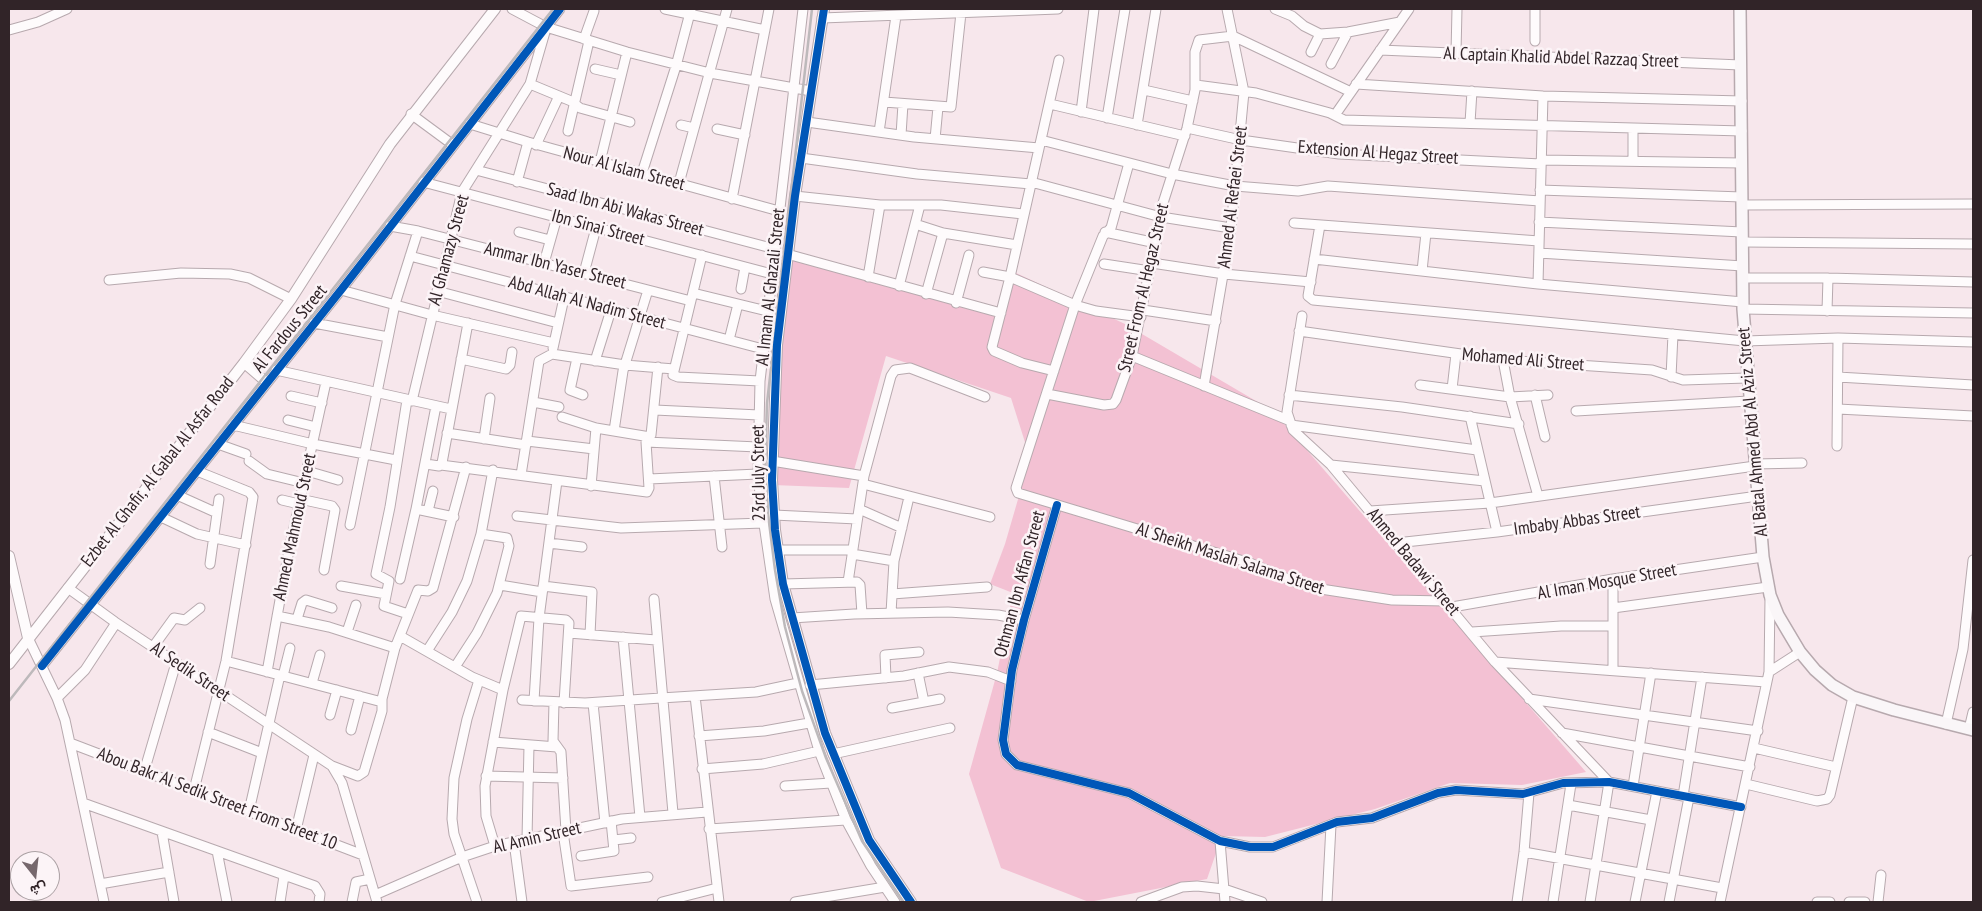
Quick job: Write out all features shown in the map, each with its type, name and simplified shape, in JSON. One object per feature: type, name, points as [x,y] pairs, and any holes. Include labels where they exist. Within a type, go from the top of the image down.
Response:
[{"type":"main road","name":"Al Batal Ahmed Abd Al Aziz Street","points":[[1740,9],[1743,306],[1762,557],[1769,591],[1778,615],[1800,652],[1815,670],[1832,685],[1853,696],[1971,730]]},
{"type":"street","points":[[9,30],[38,22],[67,9]]},
{"type":"street","name":"Ezbet Al Ghafir, Al Gabal Al Asfar Road","points":[[9,664],[244,363],[291,299],[366,178],[412,114],[495,9]]},
{"type":"street","points":[[512,9],[546,27],[676,66],[811,91]]},
{"type":"street","name":"Al Fardous Street","points":[[42,666],[341,290],[560,9]]},
{"type":"street","points":[[665,9],[690,12],[765,30]]},
{"type":"street","points":[[679,183],[727,9]]},
{"type":"street","points":[[732,199],[769,9]]},
{"type":"street","name":"Al Imam Al Ghazali Street","points":[[803,9],[763,349],[760,381],[758,474],[763,522],[775,599],[809,723],[846,820],[895,902]]},
{"type":"street","points":[[823,14],[896,16],[1058,9]]},
{"type":"street","points":[[1081,112],[1094,9]]},
{"type":"street","points":[[1107,118],[1126,9]]},
{"type":"street","points":[[1137,125],[1156,9]]},
{"type":"street","name":"Ahmed Al Refaei Street","points":[[1204,386],[1231,228],[1241,140],[1244,92],[1227,9]]},
{"type":"street","points":[[1275,9],[1292,16],[1304,26],[1320,34],[1348,32],[1400,22]]},
{"type":"street","points":[[1335,115],[1409,9]]},
{"type":"street","points":[[1456,53],[1457,9]]},
{"type":"street","points":[[1535,9],[1535,41]]},
{"type":"street","points":[[568,131],[586,40],[594,11]]},
{"type":"street","points":[[642,173],[676,66],[690,12]]},
{"type":"street","points":[[884,102],[948,108],[952,105],[962,13]]},
{"type":"street","name":"23rd July Street","points":[[823,14],[795,196],[777,345],[772,462],[777,550],[783,584],[810,685],[832,754],[869,840],[910,902]]},
{"type":"street","points":[[879,132],[896,16]]},
{"type":"street","name":"Al Ghamazy Street","points":[[386,594],[388,580],[376,574],[390,507],[396,460],[462,192],[530,84],[546,27]]},
{"type":"street","points":[[1331,64],[1348,32]]},
{"type":"street","points":[[1311,52],[1320,34]]},
{"type":"street","points":[[1233,36],[1353,88],[1472,91],[1542,96],[1742,101]]},
{"type":"street","name":"Street From Al Hegaz Street","points":[[1047,394],[1098,405],[1113,404],[1132,356],[1161,217],[1172,174],[1186,132],[1196,85],[1196,52],[1199,40],[1233,36]]},
{"type":"street","name":"Al Captain Khalid Abdel Razzaq Street","points":[[1380,50],[1741,65]]},
{"type":"street","points":[[600,162],[626,52]]},
{"type":"street","points":[[1054,370],[1022,362],[992,350],[1050,104],[1058,60]]},
{"type":"street","points":[[596,70],[621,75]]},
{"type":"street","points":[[530,84],[574,103],[580,108],[630,122]]},
{"type":"street","points":[[1196,85],[1244,92],[1335,115],[1344,120],[1742,131]]},
{"type":"street","points":[[1144,90],[1193,101]]},
{"type":"street","points":[[1470,123],[1472,91]]},
{"type":"street","points":[[517,182],[532,144],[559,96]]},
{"type":"street","points":[[1538,284],[1542,96]]},
{"type":"street","points":[[901,135],[903,104]]},
{"type":"street","name":"Extension Al Hegaz Street","points":[[1050,104],[1137,125],[1339,154],[1541,162],[1742,163]]},
{"type":"street","points":[[935,139],[938,107]]},
{"type":"street","points":[[412,114],[453,145]]},
{"type":"street","points":[[807,122],[935,139],[1040,144],[1172,174],[1235,186],[1298,191],[1328,186],[1540,201]]},
{"type":"street","name":"Nour Al Islam Street","points":[[470,124],[532,144],[779,211]]},
{"type":"street","points":[[681,125],[694,128]]},
{"type":"street","points":[[1633,128],[1633,161]]},
{"type":"street","points":[[718,129],[745,135]]},
{"type":"street","points":[[801,158],[917,174],[1031,183],[1161,217],[1231,228]]},
{"type":"street","points":[[1047,394],[1076,305],[1105,232],[1111,228],[1129,163]]},
{"type":"street","name":"Saad Ibn Abi Wakas Street","points":[[476,170],[775,249]]},
{"type":"street","name":"Ibn Sinai Street","points":[[424,182],[772,274]]},
{"type":"street","points":[[1540,190],[1742,201],[1973,204]]},
{"type":"street","points":[[795,196],[880,205],[941,205],[1023,214]]},
{"type":"street","points":[[868,278],[880,205]]},
{"type":"street","points":[[898,286],[920,205]]},
{"type":"street","points":[[544,263],[556,217]]},
{"type":"street","points":[[1540,222],[1743,237],[1973,244]]},
{"type":"street","points":[[1294,223],[1539,241]]},
{"type":"street","points":[[915,224],[943,233],[1017,245]]},
{"type":"street","points":[[1320,225],[1308,296],[1313,300],[1745,341],[1838,338],[1973,342]]},
{"type":"street","name":"Ammar Ibn Yaser Street","points":[[390,226],[418,231],[648,290],[738,304],[767,311]]},
{"type":"street","points":[[584,273],[596,228]]},
{"type":"street","points":[[350,525],[395,304],[418,231]]},
{"type":"street","points":[[519,232],[550,240]]},
{"type":"street","points":[[1105,232],[1156,243]]},
{"type":"street","points":[[926,294],[943,233]]},
{"type":"street","points":[[1422,272],[1426,233]]},
{"type":"street","points":[[1539,253],[1743,266]]},
{"type":"street","points":[[787,254],[956,303],[1000,313]]},
{"type":"street","points":[[956,303],[969,255]]},
{"type":"street","name":"Abd Allah Al Nadim Street","points":[[410,256],[763,349]]},
{"type":"street","points":[[674,372],[702,256]]},
{"type":"street","points":[[1314,259],[1743,306],[1827,311],[1973,313]]},
{"type":"street","points":[[1104,264],[1311,282]]},
{"type":"street","points":[[741,289],[746,267]]},
{"type":"street","points":[[983,272],[1010,277],[1096,312],[1216,321]]},
{"type":"street","points":[[109,280],[181,273],[230,274],[249,278],[291,299]]},
{"type":"street","points":[[1743,278],[1973,282]]},
{"type":"street","points":[[1827,311],[1828,278]]},
{"type":"street","points":[[341,290],[468,323],[554,342]]},
{"type":"street","points":[[614,431],[624,365],[648,290]]},
{"type":"street","points":[[437,291],[558,323]]},
{"type":"street","points":[[552,354],[564,298]]},
{"type":"street","points":[[729,340],[738,304]]},
{"type":"street","points":[[595,361],[611,310]]},
{"type":"street","points":[[1290,423],[1289,395],[1302,316]]},
{"type":"street","points":[[314,323],[388,337]]},
{"type":"street","points":[[442,464],[468,323]]},
{"type":"street","name":"Mohamed Ali Street","points":[[1299,331],[1503,360],[1652,370],[1683,380],[1747,378]]},
{"type":"street","points":[[1671,377],[1673,334]]},
{"type":"street","points":[[1837,446],[1838,338]]},
{"type":"street","points":[[461,359],[506,369],[510,366],[512,352]]},
{"type":"street","points":[[522,475],[539,361],[552,354],[658,368],[674,372],[678,377],[760,381]]},
{"type":"street","points":[[1452,390],[1456,354]]},
{"type":"street","points":[[1132,356],[1290,423],[1477,450]]},
{"type":"street","points":[[577,358],[570,390],[584,395]]},
{"type":"street","points":[[1503,360],[1510,397],[1538,496]]},
{"type":"street","points":[[244,363],[266,382]]},
{"type":"street","points":[[426,464],[493,470],[591,486],[644,492],[649,490],[648,440],[655,410],[658,368]]},
{"type":"street","points":[[848,582],[864,480],[890,376],[895,370],[910,368],[985,397]]},
{"type":"street","points":[[276,370],[451,409]]},
{"type":"street","points":[[1838,377],[1973,385]]},
{"type":"street","name":"Ahmed Mahmoud Street","points":[[267,672],[300,502],[326,382]]},
{"type":"street","points":[[1420,385],[1510,397],[1548,395]]},
{"type":"street","name":"Al Sheikh Maslah Salama Street","points":[[1047,394],[1016,488],[1018,493],[1250,562],[1295,582],[1321,589],[1392,600],[1449,604]]},
{"type":"street","points":[[1289,395],[1470,416],[1519,424]]},
{"type":"street","points":[[291,396],[322,403]]},
{"type":"street","points":[[1535,396],[1545,437]]},
{"type":"street","points":[[484,439],[490,398]]},
{"type":"street","points":[[1576,412],[1749,401]]},
{"type":"street","points":[[532,402],[559,406]]},
{"type":"street","points":[[400,579],[426,464],[436,406]]},
{"type":"street","points":[[1838,409],[1973,416]]},
{"type":"street","points":[[655,410],[759,415]]},
{"type":"street","points":[[1470,416],[1497,532]]},
{"type":"street","points":[[562,417],[596,428],[648,440],[758,447]]},
{"type":"street","points":[[288,420],[316,428]]},
{"type":"street","name":"Ahmed Badawi Street","points":[[1290,423],[1298,435],[1331,465],[1449,604],[1495,662],[1609,782]]},
{"type":"street","points":[[233,425],[312,444],[396,460]]},
{"type":"street","points":[[591,486],[596,428]]},
{"type":"street","points":[[447,433],[484,439],[594,449]]},
{"type":"street","points":[[218,444],[247,458],[267,474],[304,483]]},
{"type":"street","points":[[772,462],[864,480],[909,497],[990,517]]},
{"type":"street","points":[[1370,511],[1490,503],[1755,465],[1802,463]]},
{"type":"street","points":[[1331,465],[1485,481]]},
{"type":"street","points":[[226,661],[382,702],[395,648],[418,590],[430,591],[437,576],[466,467]]},
{"type":"street","points":[[427,651],[461,594],[481,534],[493,470]]},
{"type":"street","points":[[194,790],[226,661],[253,497],[252,493],[197,471]]},
{"type":"street","points":[[307,471],[338,480]]},
{"type":"street","points":[[648,479],[758,474]]},
{"type":"street","points":[[714,476],[722,547]]},
{"type":"street","points":[[534,701],[539,618],[557,481]]},
{"type":"street","points":[[428,511],[433,490]]},
{"type":"street","points":[[177,495],[217,512]]},
{"type":"street","name":"Imbaby Abbas Street","points":[[1396,542],[1497,532],[1758,496]]},
{"type":"street","points":[[891,614],[894,561],[909,497]]},
{"type":"street","points":[[210,564],[219,499]]},
{"type":"street","points":[[282,500],[332,506],[335,510],[324,570]]},
{"type":"street","name":"Othman Ibn Affan Street","points":[[1057,505],[1024,620],[1011,681],[1004,740],[1006,754],[1010,761],[1016,765],[1129,793],[1150,806],[1220,841],[1250,847],[1272,846],[1345,820],[1372,818],[1448,791],[1529,793],[1554,785],[1609,782],[1741,807]]},
{"type":"street","points":[[416,509],[454,517]]},
{"type":"street","points":[[859,509],[902,528]]},
{"type":"street","points":[[774,515],[857,519]]},
{"type":"street","points":[[517,516],[621,528],[763,522]]},
{"type":"street","points":[[161,517],[184,530],[246,545]]},
{"type":"street","points":[[455,667],[477,633],[500,585],[510,543],[507,538],[481,534]]},
{"type":"street","points":[[548,542],[582,547]]},
{"type":"street","points":[[777,550],[852,552],[894,561]]},
{"type":"street","points":[[9,556],[28,638],[57,698],[70,743],[104,902]]},
{"type":"street","name":"Al Iman Mosque Street","points":[[1449,604],[1762,557]]},
{"type":"street","points":[[1946,724],[1962,649],[1973,560]]},
{"type":"street","points":[[1613,579],[1613,670]]},
{"type":"street","points":[[783,584],[858,582],[860,585],[862,614]]},
{"type":"street","points":[[500,585],[592,592],[594,596],[590,635]]},
{"type":"street","points":[[341,586],[386,594],[384,604],[387,608],[408,614]]},
{"type":"street","points":[[892,594],[987,587]]},
{"type":"street","name":"Al Sedik Street","points":[[68,588],[314,755],[332,766],[358,776],[362,775],[382,711],[382,702]]},
{"type":"street","points":[[1613,608],[1769,591],[1769,672],[1758,731],[1720,902]]},
{"type":"street","points":[[654,599],[661,698],[674,813]]},
{"type":"street","points":[[297,619],[302,603],[306,600],[332,608]]},
{"type":"street","points":[[347,632],[356,605]]},
{"type":"street","points":[[153,647],[174,618],[185,620],[200,608]]},
{"type":"street","points":[[792,618],[862,614],[967,613],[1024,620]]},
{"type":"street","points":[[277,616],[297,619],[347,632],[395,648]]},
{"type":"street","points":[[495,846],[486,816],[486,776],[520,618],[566,620],[569,629],[564,703]]},
{"type":"street","points":[[57,698],[85,670],[116,622]]},
{"type":"street","points":[[1472,632],[1554,626],[1613,626]]},
{"type":"street","points":[[569,629],[590,635],[656,640]]},
{"type":"street","points":[[400,636],[479,680],[503,690]]},
{"type":"street","points":[[623,637],[640,816]]},
{"type":"street","points":[[249,811],[268,724],[290,648]]},
{"type":"street","points":[[886,678],[885,655],[920,652]]},
{"type":"street","points":[[1769,672],[1800,652]]},
{"type":"street","points":[[312,683],[320,655]]},
{"type":"street","points":[[1495,662],[1766,682]]},
{"type":"street","points":[[144,772],[176,663]]},
{"type":"street","points":[[810,685],[886,678],[949,667],[988,672],[1011,681]]},
{"type":"street","points":[[918,673],[924,702]]},
{"type":"street","points":[[1633,786],[1651,673]]},
{"type":"street","points":[[1669,902],[1702,677]]},
{"type":"street","points":[[477,902],[454,834],[452,819],[454,778],[467,719],[479,680]]},
{"type":"street","points":[[522,700],[593,703],[756,692],[798,683]]},
{"type":"street","points":[[330,715],[337,690]]},
{"type":"street","points":[[351,730],[360,696]]},
{"type":"street","points":[[695,696],[707,812],[719,902]]},
{"type":"street","points":[[1746,784],[1817,802],[1827,799],[1830,794],[1853,696]]},
{"type":"street","points":[[892,708],[940,699]]},
{"type":"street","points":[[1529,699],[1758,731]]},
{"type":"street","points":[[554,702],[553,741],[561,752],[564,831],[571,886],[648,877]]},
{"type":"street","points":[[581,856],[614,851],[614,840],[608,822],[593,703]]},
{"type":"street","points":[[1971,730],[1973,712]]},
{"type":"street","points":[[699,736],[764,731],[809,723]]},
{"type":"street","points":[[832,754],[950,728]]},
{"type":"street","points":[[208,732],[262,752]]},
{"type":"street","points":[[1562,733],[1750,767]]},
{"type":"street","points":[[493,742],[557,747]]},
{"type":"street","name":"Abou Bakr Al Sedik Street From Street 10","points":[[70,743],[296,830],[364,854]]},
{"type":"street","points":[[527,839],[529,745]]},
{"type":"street","points":[[1754,748],[1836,767]]},
{"type":"street","points":[[702,768],[763,764],[819,751]]},
{"type":"street","points":[[296,830],[314,755]]},
{"type":"street","points":[[332,766],[342,783],[376,899]]},
{"type":"street","points":[[486,776],[563,778]]},
{"type":"street","points":[[1590,902],[1609,782]]},
{"type":"street","points":[[785,786],[831,783]]},
{"type":"street","points":[[1553,902],[1571,784]]},
{"type":"street","points":[[1635,902],[1657,791]]},
{"type":"street","points":[[1517,902],[1529,793]]},
{"type":"street","points":[[83,803],[315,886],[320,894],[319,902]]},
{"type":"street","points":[[1568,805],[1652,820]]},
{"type":"street","name":"Al Amin Street","points":[[376,899],[462,856],[495,846],[640,816],[707,812]]},
{"type":"street","points":[[709,829],[846,820]]},
{"type":"street","points":[[1327,902],[1331,825]]},
{"type":"street","points":[[162,832],[174,902]]},
{"type":"street","points":[[614,840],[631,838]]},
{"type":"street","points":[[1220,841],[1225,902]]},
{"type":"street","points":[[514,842],[522,902]]},
{"type":"street","points":[[217,851],[228,902]]},
{"type":"street","points":[[1524,852],[1722,888]]},
{"type":"street","points":[[100,884],[169,872]]},
{"type":"street","points":[[1878,902],[1881,875]]},
{"type":"street","points":[[280,902],[284,876]]},
{"type":"street","points":[[352,902],[356,882],[370,879]]},
{"type":"street","points":[[1141,902],[1167,892],[1197,886],[1224,889],[1262,902]]},
{"type":"street","points":[[799,902],[885,887]]},
{"type":"street","points":[[662,902],[717,888]]},
{"type":"street","points":[[1167,892],[1167,902]]},
{"type":"street","points":[[1817,902],[1830,902]]},
{"type":"street","points":[[1849,902],[1865,902]]},
{"type":"shaded area","points":[[787,259],[1001,318],[1014,272],[1125,324],[1273,411],[1586,772],[1522,785],[1450,783],[1375,809],[1265,837],[1222,836],[1207,879],[1089,902],[1001,868],[969,774],[997,673],[1013,593],[990,584],[1005,544],[1030,458],[1011,398],[886,356],[849,488],[773,485]]},
{"type":"railway","points":[[9,701],[553,9]]},
{"type":"railway","points":[[812,9],[767,403],[765,469],[768,514],[785,627],[802,691],[826,758],[862,841],[903,902]]},
{"type":"cycle path","points":[[42,666],[341,290],[560,9]]},
{"type":"cycle path","points":[[824,9],[795,196],[777,345],[772,480],[775,530],[783,584],[825,733],[869,840],[911,902]]},
{"type":"cycle path","points":[[1057,505],[1024,620],[1012,670],[1003,740],[1006,754],[1017,765],[1129,793],[1220,841],[1250,847],[1273,847],[1337,822],[1372,818],[1438,793],[1456,790],[1523,794],[1563,783],[1609,782],[1741,807]]}]
